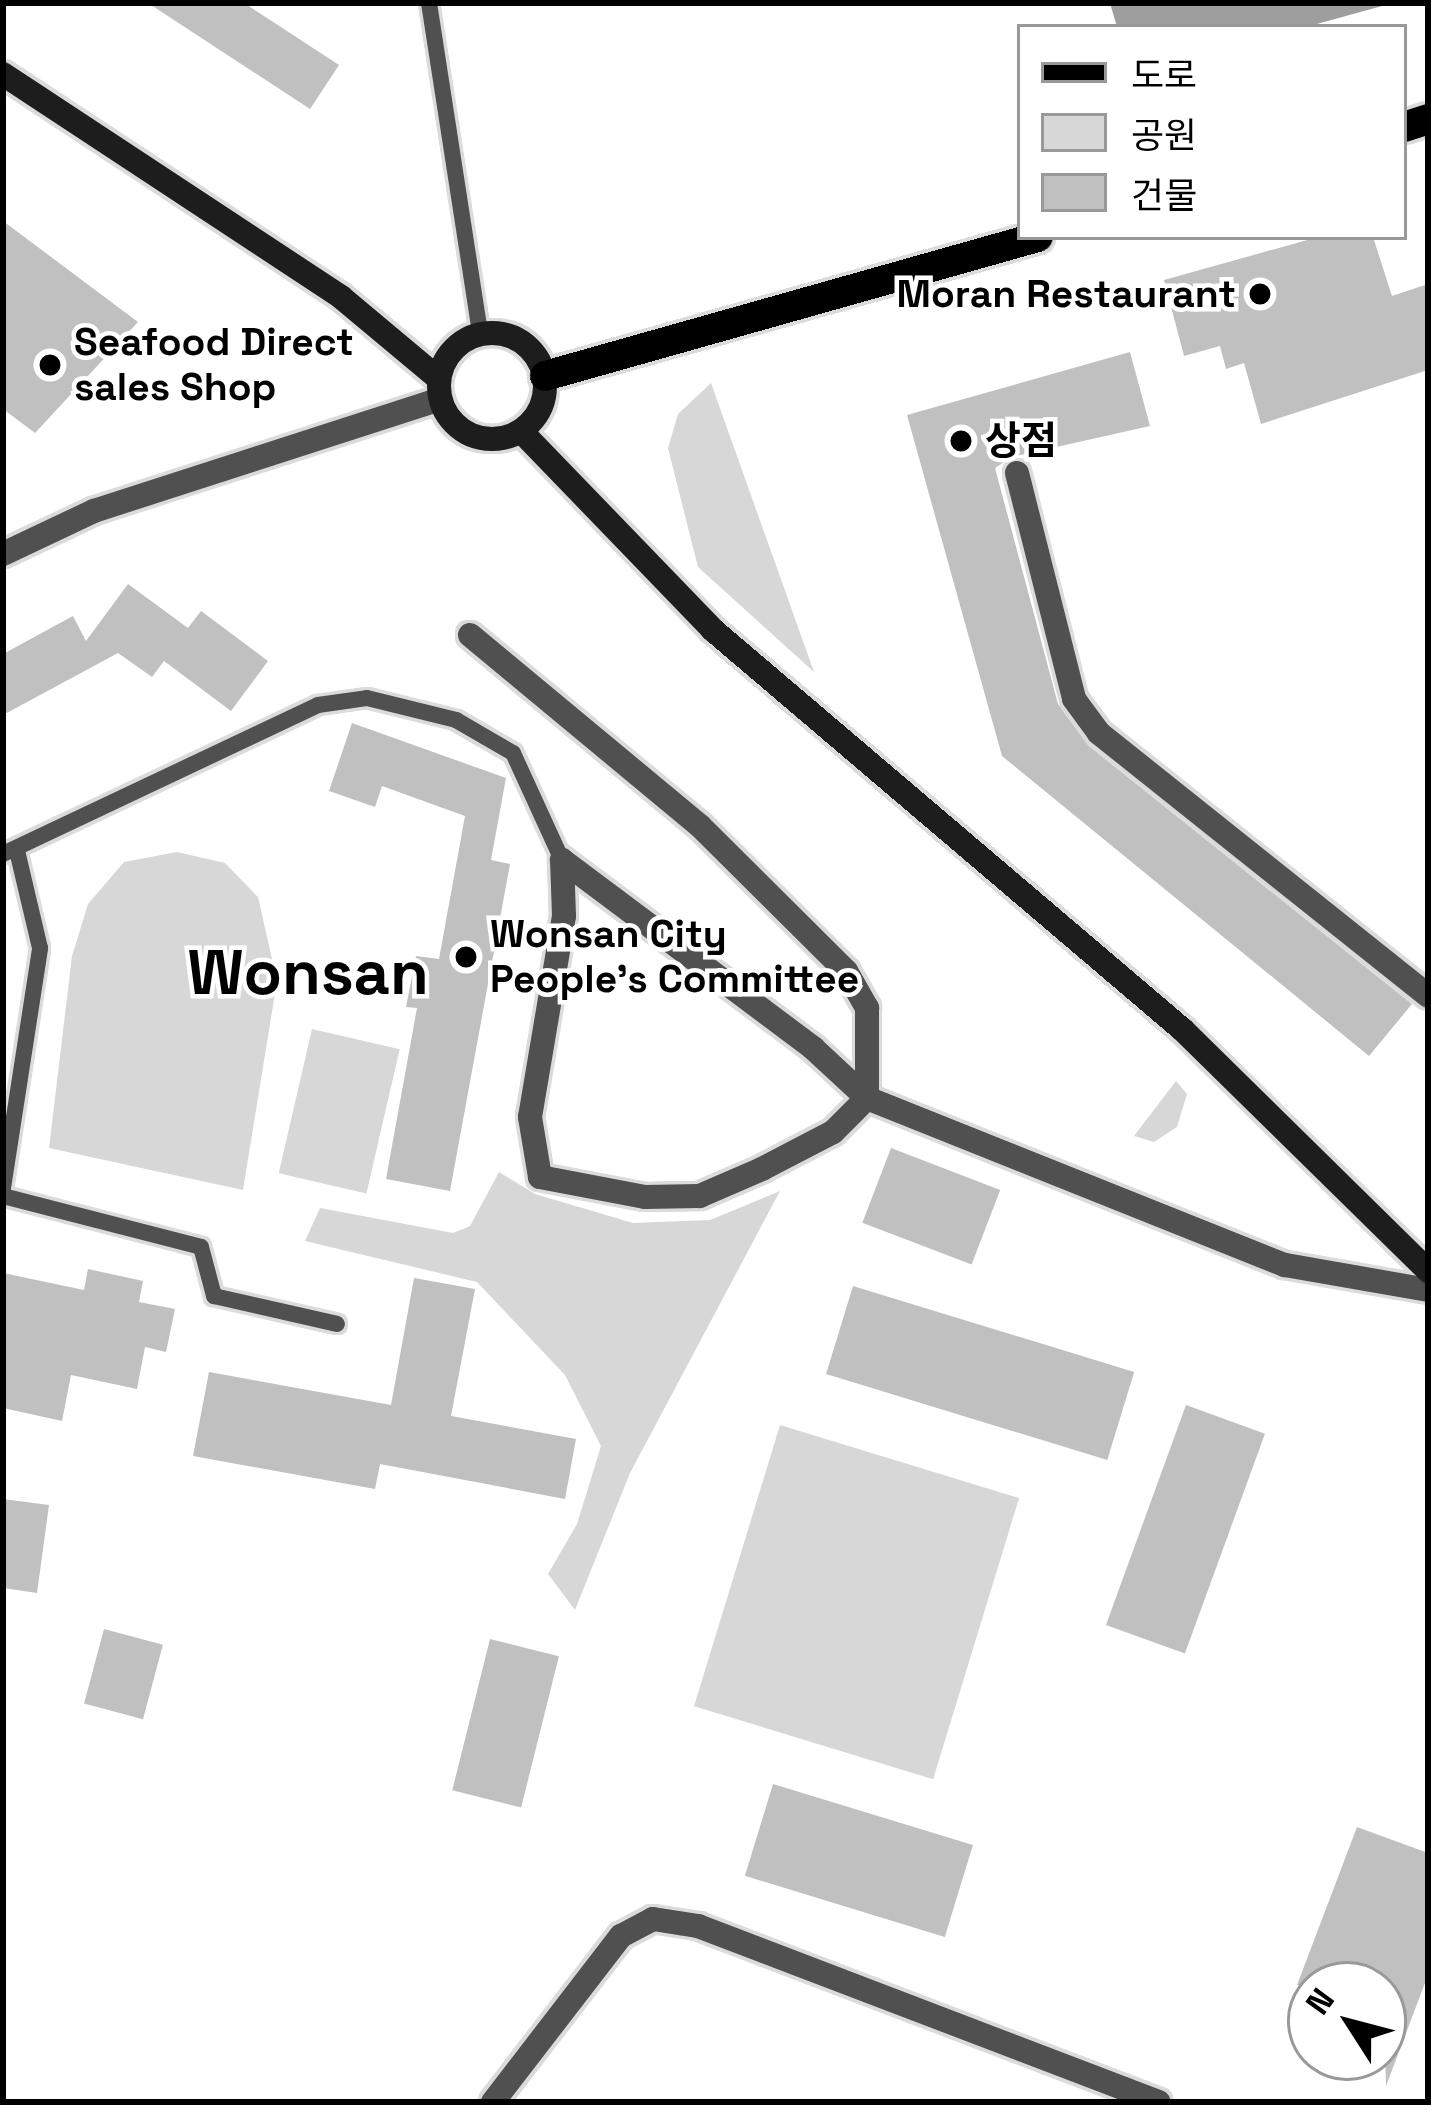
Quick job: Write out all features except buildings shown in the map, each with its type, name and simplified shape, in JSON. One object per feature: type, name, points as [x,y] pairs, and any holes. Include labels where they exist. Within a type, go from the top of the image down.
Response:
[{"type":"main road","points":[[3,74],[341,297],[440,389],[474,436],[521,431],[541,407],[545,376],[529,346],[480,333],[453,350],[440,389]]},
{"type":"main road","points":[[545,376],[1027,240]]},
{"type":"main road","points":[[521,431],[713,630],[1183,1030],[1428,1271]]},
{"type":"street","points":[[3,554],[94,511],[440,389]]},
{"type":"street","points":[[1017,473],[1075,699],[1099,733],[1428,996]]},
{"type":"street","points":[[470,635],[700,826],[846,971],[867,1008],[867,1098],[833,1132],[700,1196],[645,1197],[540,1177],[530,1117],[564,916],[562,860]]},
{"type":"street","points":[[562,860],[813,1048],[867,1098],[1285,1265],[1428,1291]]},
{"type":"street","points":[[493,2102],[620,1936],[653,1919],[698,1926],[1158,2102]]},
{"type":"lane","points":[[429,3],[480,333]]},
{"type":"lane","points":[[337,1324],[214,1296],[201,1247],[3,1192],[40,947],[10,853],[318,705],[367,698],[456,720],[512,752],[562,860]]},
{"type":"green space","points":[[711,383],[814,672],[698,567],[668,448],[678,414]]},
{"type":"green space","points":[[177,852],[225,863],[258,897],[277,981],[243,1190],[49,1148],[72,956],[88,904],[124,862]]},
{"type":"green space","points":[[312,1029],[400,1049],[366,1193],[279,1173]]},
{"type":"green space","points":[[1176,1081],[1187,1094],[1177,1127],[1154,1142],[1134,1136]]},
{"type":"green space","points":[[499,1172],[535,1194],[633,1223],[710,1220],[780,1191],[630,1473],[575,1610],[548,1574],[577,1524],[601,1446],[565,1375],[477,1282],[305,1241],[320,1208],[453,1233],[470,1226]]},
{"type":"green space","points":[[780,1425],[1019,1498],[933,1779],[694,1706]]},
{"type":"shaded area","points":[[1110,3],[1393,3],[1317,24],[1116,24]]},
{"type":"place","name":"Moran Restaurant","points":[[1260,294]]},
{"type":"place","name":"Seafood Direct sales Shop","points":[[50,365]]},
{"type":"place","name":"상점","points":[[961,441]]},
{"type":"place","name":"Wonsan City People's Committee","points":[[466,957]]},
{"type":"district","name":"Wonsan","points":[[308,972]]}]
